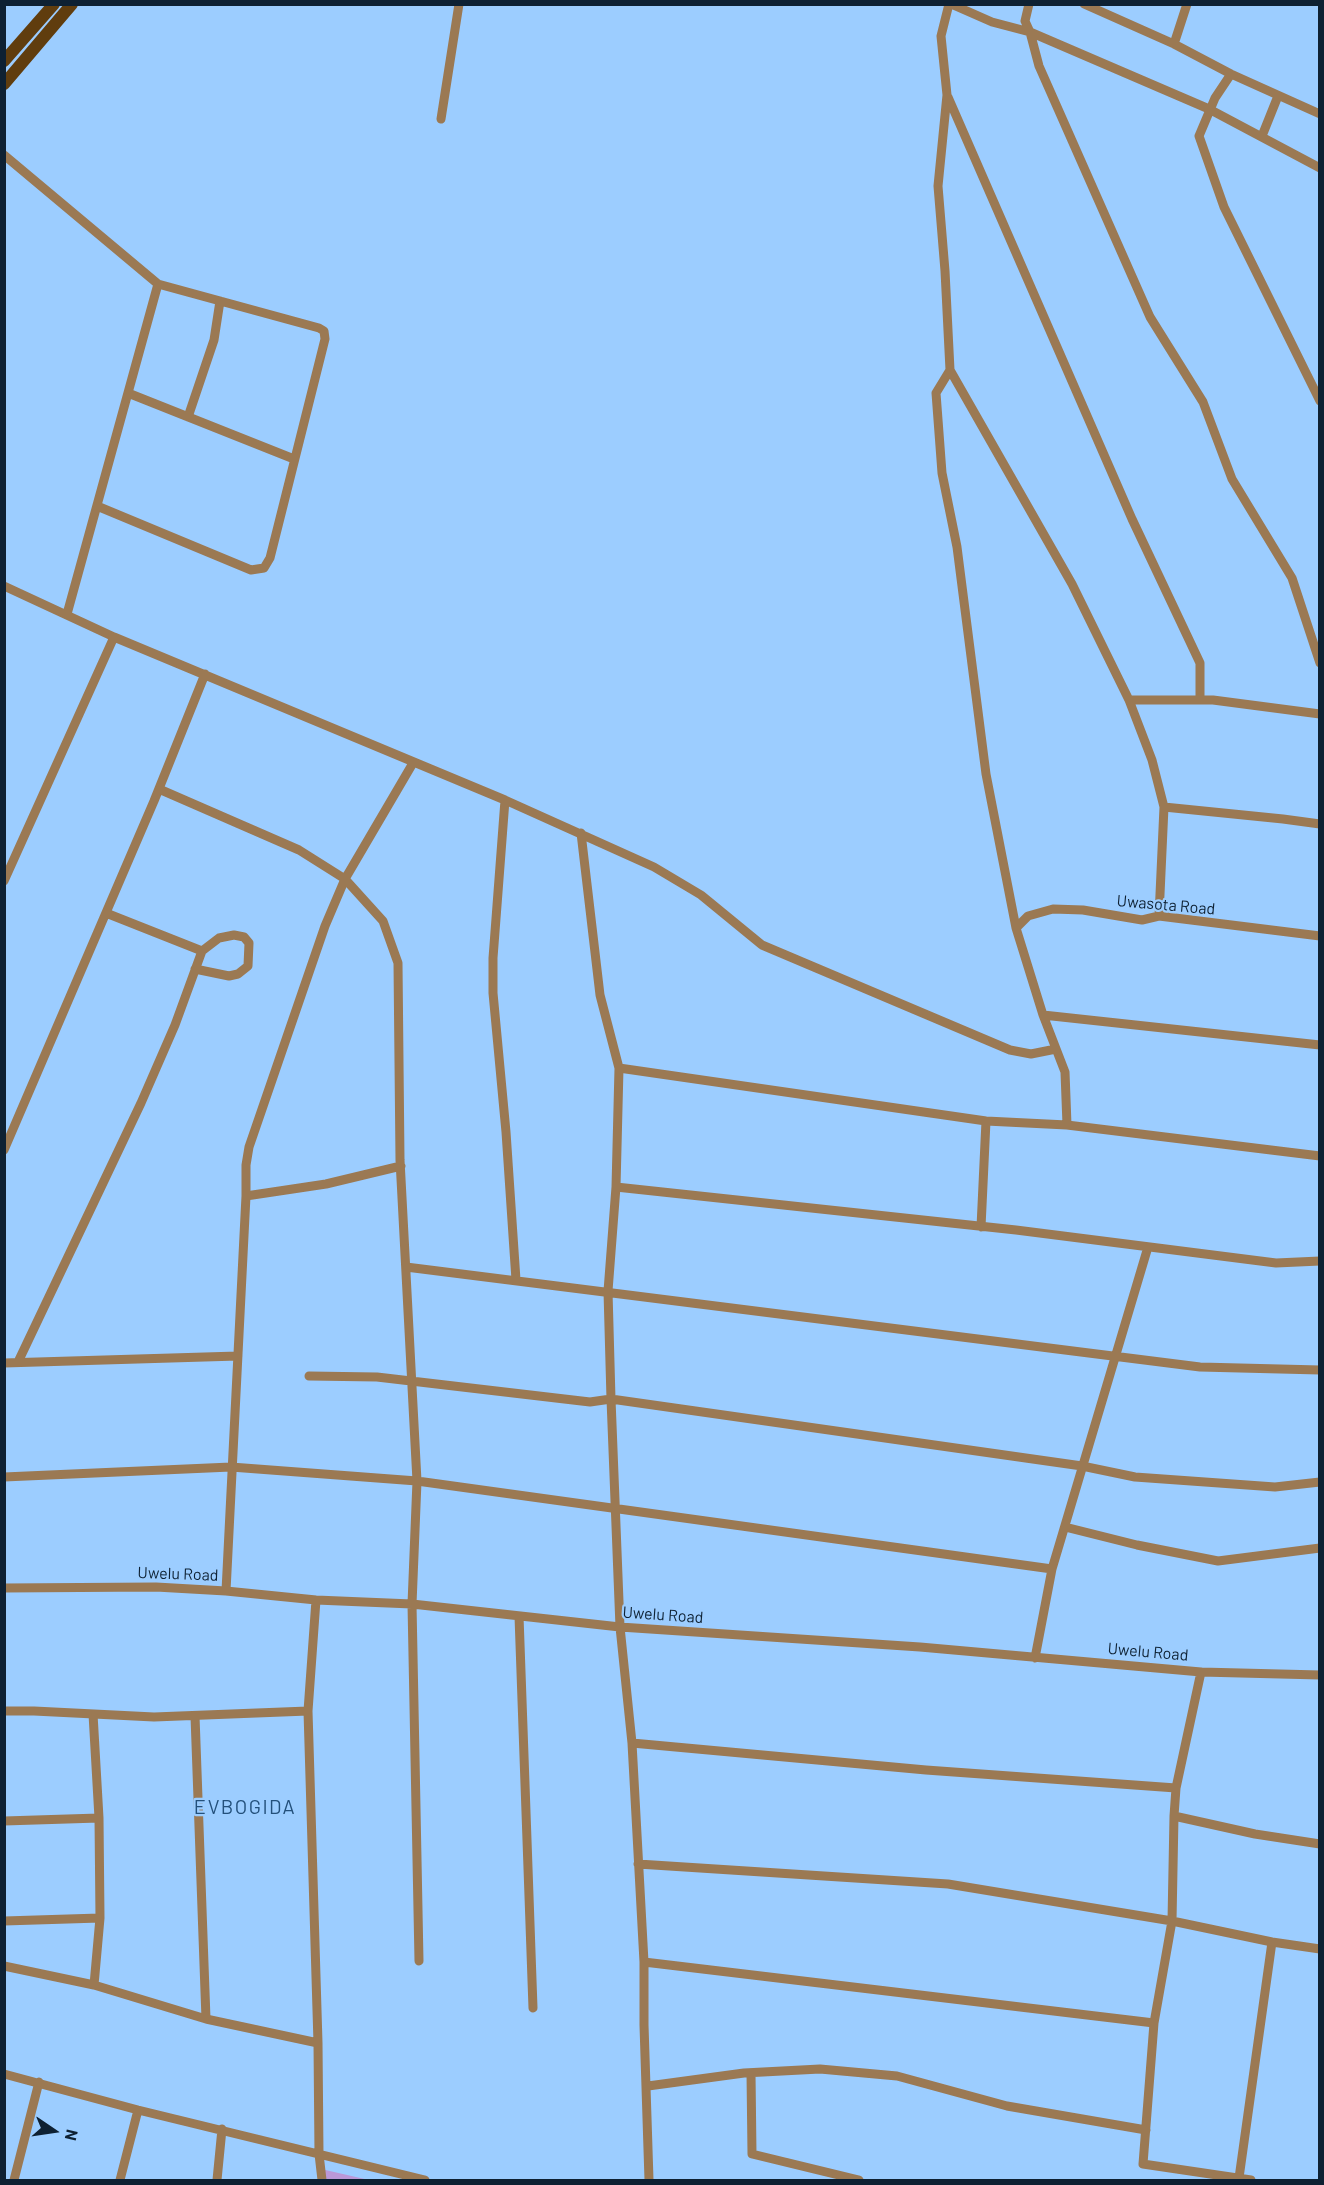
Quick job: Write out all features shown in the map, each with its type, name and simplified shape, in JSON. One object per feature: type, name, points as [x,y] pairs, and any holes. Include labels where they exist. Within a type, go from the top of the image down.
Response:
[{"type":"main road","points":[[4,61],[54,4]]},
{"type":"main road","points":[[4,84],[72,4]]},
{"type":"street","points":[[441,118],[459,4]]},
{"type":"street","points":[[1159,916],[1164,807],[1152,760],[1129,700],[1072,584],[950,370],[939,186],[947,95],[941,36],[950,4],[992,22],[1030,32],[1209,110],[1320,168]]},
{"type":"street","points":[[1029,4],[1025,21],[1040,66],[1150,317],[1203,402],[1232,479],[1292,578],[1320,663]]},
{"type":"street","points":[[1084,4],[1320,114]]},
{"type":"street","points":[[1174,44],[1187,4]]},
{"type":"street","points":[[1231,74],[1209,110],[1199,136],[1224,207],[1320,401]]},
{"type":"street","points":[[947,95],[1132,519],[1200,663],[1200,699]]},
{"type":"street","points":[[1262,136],[1278,96]]},
{"type":"street","points":[[4,155],[158,284],[319,328],[324,332],[325,339],[270,558],[264,568],[251,570],[97,506]]},
{"type":"street","points":[[67,614],[158,284]]},
{"type":"street","points":[[188,417],[214,340],[220,301]]},
{"type":"street","points":[[950,370],[936,393],[942,473],[957,547],[986,774],[1016,928],[1043,1015],[1065,1072],[1067,1125]]},
{"type":"street","points":[[128,393],[294,459]]},
{"type":"street","points":[[6,590],[67,614],[114,637],[412,763],[506,800],[654,867],[701,895],[762,945],[1010,1050],[1031,1054],[1056,1049]]},
{"type":"street","points":[[4,881],[114,637]]},
{"type":"street","points":[[4,1150],[159,789],[205,675]]},
{"type":"street","points":[[1129,700],[1200,699],[1320,714]]},
{"type":"street","points":[[226,1591],[246,1166],[249,1147],[325,926],[345,879],[412,763]]},
{"type":"street","points":[[159,789],[299,850],[345,879],[383,921],[398,963],[401,1166],[417,1481],[412,1604],[419,1961]]},
{"type":"street","points":[[506,800],[493,958],[493,993],[506,1132],[516,1280]]},
{"type":"street","points":[[1164,807],[1320,825]]},
{"type":"street","points":[[581,834],[600,995],[619,1068],[616,1187],[608,1291],[614,1509],[620,1627],[632,1743],[644,1962],[650,2181]]},
{"type":"street","name":"Uwasota Road","points":[[1016,928],[1028,916],[1053,909],[1083,910],[1142,920],[1159,916],[1320,936]]},
{"type":"street","points":[[106,913],[202,951]]},
{"type":"street","points":[[18,1362],[141,1103],[175,1024],[195,969],[202,951],[219,938],[234,935],[244,937],[249,943],[248,966],[238,974],[229,976],[195,969]]},
{"type":"street","points":[[1043,1015],[1320,1045]]},
{"type":"street","points":[[619,1068],[986,1121],[1067,1125],[1320,1156]]},
{"type":"street","points":[[981,1227],[986,1121]]},
{"type":"street","points":[[246,1196],[326,1184],[401,1166]]},
{"type":"street","points":[[616,1187],[981,1227],[1276,1263],[1320,1261]]},
{"type":"street","points":[[1035,1658],[1052,1569],[1148,1247]]},
{"type":"street","points":[[406,1267],[1200,1367],[1320,1370]]},
{"type":"street","points":[[4,1363],[238,1356]]},
{"type":"street","points":[[309,1376],[377,1377],[590,1402],[611,1399],[1082,1466],[1135,1477],[1275,1487],[1320,1482]]},
{"type":"street","points":[[4,1477],[231,1467],[417,1481],[1052,1569]]},
{"type":"street","points":[[1065,1527],[1137,1545],[1218,1561],[1320,1548]]},
{"type":"street","name":"Uwelu Road","points":[[4,1588],[156,1587],[226,1591],[316,1600],[412,1604],[620,1627],[920,1647],[1201,1672],[1320,1675]]},
{"type":"street","points":[[316,1600],[308,1711],[322,2181]]},
{"type":"street","points":[[519,1616],[533,2008]]},
{"type":"street","points":[[1201,1672],[1176,1788],[1172,1921],[1154,2023],[1143,2164],[1251,2181]]},
{"type":"street","points":[[4,1711],[154,1717],[308,1711]]},
{"type":"street","points":[[93,1714],[99,1818],[100,1918],[94,1985]]},
{"type":"street","points":[[195,1716],[206,2019]]},
{"type":"street","points":[[632,1743],[926,1770],[1176,1788]]},
{"type":"street","points":[[1174,1816],[1256,1834],[1320,1844]]},
{"type":"street","points":[[4,1821],[99,1818]]},
{"type":"street","points":[[638,1864],[948,1884],[1172,1921],[1272,1942],[1320,1949]]},
{"type":"street","points":[[4,1921],[100,1918]]},
{"type":"street","points":[[1239,2178],[1272,1942]]},
{"type":"street","points":[[644,1962],[1154,2023]]},
{"type":"street","points":[[4,1966],[94,1985],[206,2019],[318,2043]]},
{"type":"street","points":[[648,2086],[751,2073],[820,2069],[897,2076],[1007,2106],[1146,2130]]},
{"type":"street","points":[[751,2073],[752,2154],[860,2181]]},
{"type":"street","points":[[4,2074],[425,2181]]},
{"type":"street","points":[[14,2181],[39,2082]]},
{"type":"street","points":[[120,2181],[138,2109]]},
{"type":"street","points":[[217,2181],[222,2129]]},
{"type":"shaded area","points":[[321,2169],[369,2180],[323,2180]]},
{"type":"district","name":"EVBOGIDA","points":[[245,1807]]}]
